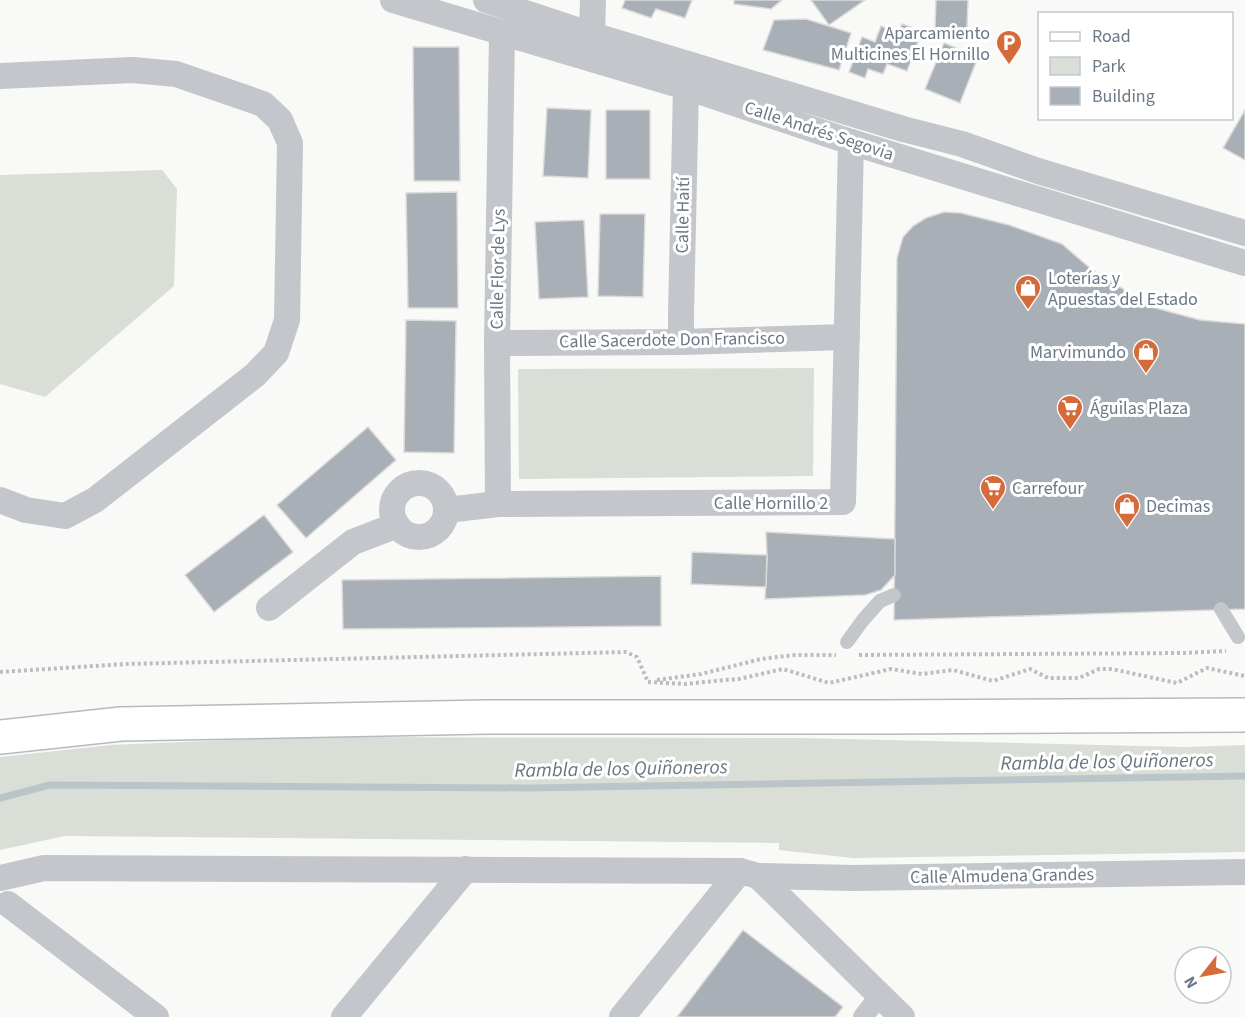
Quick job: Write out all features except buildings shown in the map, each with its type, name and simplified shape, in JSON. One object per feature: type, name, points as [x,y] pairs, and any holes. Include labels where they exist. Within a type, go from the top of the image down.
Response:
[{"type":"main road","points":[[0,737],[121,724],[474,717],[1245,715]]},
{"type":"street","name":"Calle Andrés Segovia","points":[[393,0],[686,87],[851,142],[1245,263]]},
{"type":"street","name":"Calle Andrés Segovia","points":[[486,0],[592,35],[903,129],[962,144],[1038,171],[1245,233]]},
{"type":"street","points":[[592,0],[592,35]]},
{"type":"street","name":"Calle Flor de Lys","points":[[498,504],[497,343],[502,34]]},
{"type":"street","points":[[0,76],[133,70],[176,74],[263,104],[280,120],[290,143],[287,320],[276,353],[255,375],[95,500],[66,516],[26,510],[0,500]]},
{"type":"street","name":"Calle Haití","points":[[681,342],[686,87]]},
{"type":"street","name":"Calle Hornillo 2","points":[[447,510],[498,504],[843,502],[851,142]]},
{"type":"street","name":"Calle Sacerdote Don Francisco","points":[[497,343],[681,342],[847,336]]},
{"type":"street","points":[[425,483],[434,486],[440,492],[447,510],[445,519],[435,532],[419,537],[403,532],[393,517],[392,508],[399,491],[407,485],[425,483]]},
{"type":"street","points":[[269,608],[353,542],[397,525]]},
{"type":"street","name":"Calle Almudena Grandes","points":[[0,878],[44,868],[409,871],[466,869],[854,878],[1245,872]]},
{"type":"street","points":[[344,1017],[466,869]]},
{"type":"street","points":[[622,1017],[749,874],[903,1017]]},
{"type":"street","points":[[3,902],[156,1017]]},
{"type":"street","points":[[863,1017],[880,994]]},
{"type":"lane","points":[[848,650],[863,620],[880,601],[894,595]]},
{"type":"lane","points":[[1221,609],[1236,644]]},
{"type":"path","points":[[648,682],[701,674],[761,659],[848,650],[1173,653],[1236,644]]},
{"type":"path","points":[[0,672],[126,664],[626,652],[637,657],[648,682]]},
{"type":"path","points":[[648,682],[685,684],[739,679],[783,669],[830,682],[891,669],[922,674],[953,670],[993,681],[1030,669],[1048,678],[1079,678],[1100,669],[1113,669],[1177,683],[1207,668],[1245,676]]},
{"type":"green space","points":[[162,170],[177,189],[174,286],[45,397],[0,384],[0,175]]},
{"type":"green space","points":[[814,368],[813,476],[519,479],[518,369]]},
{"type":"green space","points":[[307,737],[799,738],[1185,747],[1245,745],[1245,852],[853,858],[779,850],[779,843],[65,836],[0,850],[0,757],[111,745]]},
{"type":"waterway","name":"Rambla de los Quiñoneros","points":[[0,798],[50,785],[529,788],[1245,776]]},
{"type":"place","name":"Aparcamiento Multicines El Hornillo","points":[[1009,66]]},
{"type":"place","name":"Loterías y Apuestas del Estado","points":[[1028,311]]},
{"type":"place","name":"Marvimundo","points":[[1146,375]]},
{"type":"place","name":"Águilas Plaza","points":[[1070,431]]},
{"type":"place","name":"Carrefour","points":[[993,511]]},
{"type":"place","name":"Decimas","points":[[1127,529]]}]
